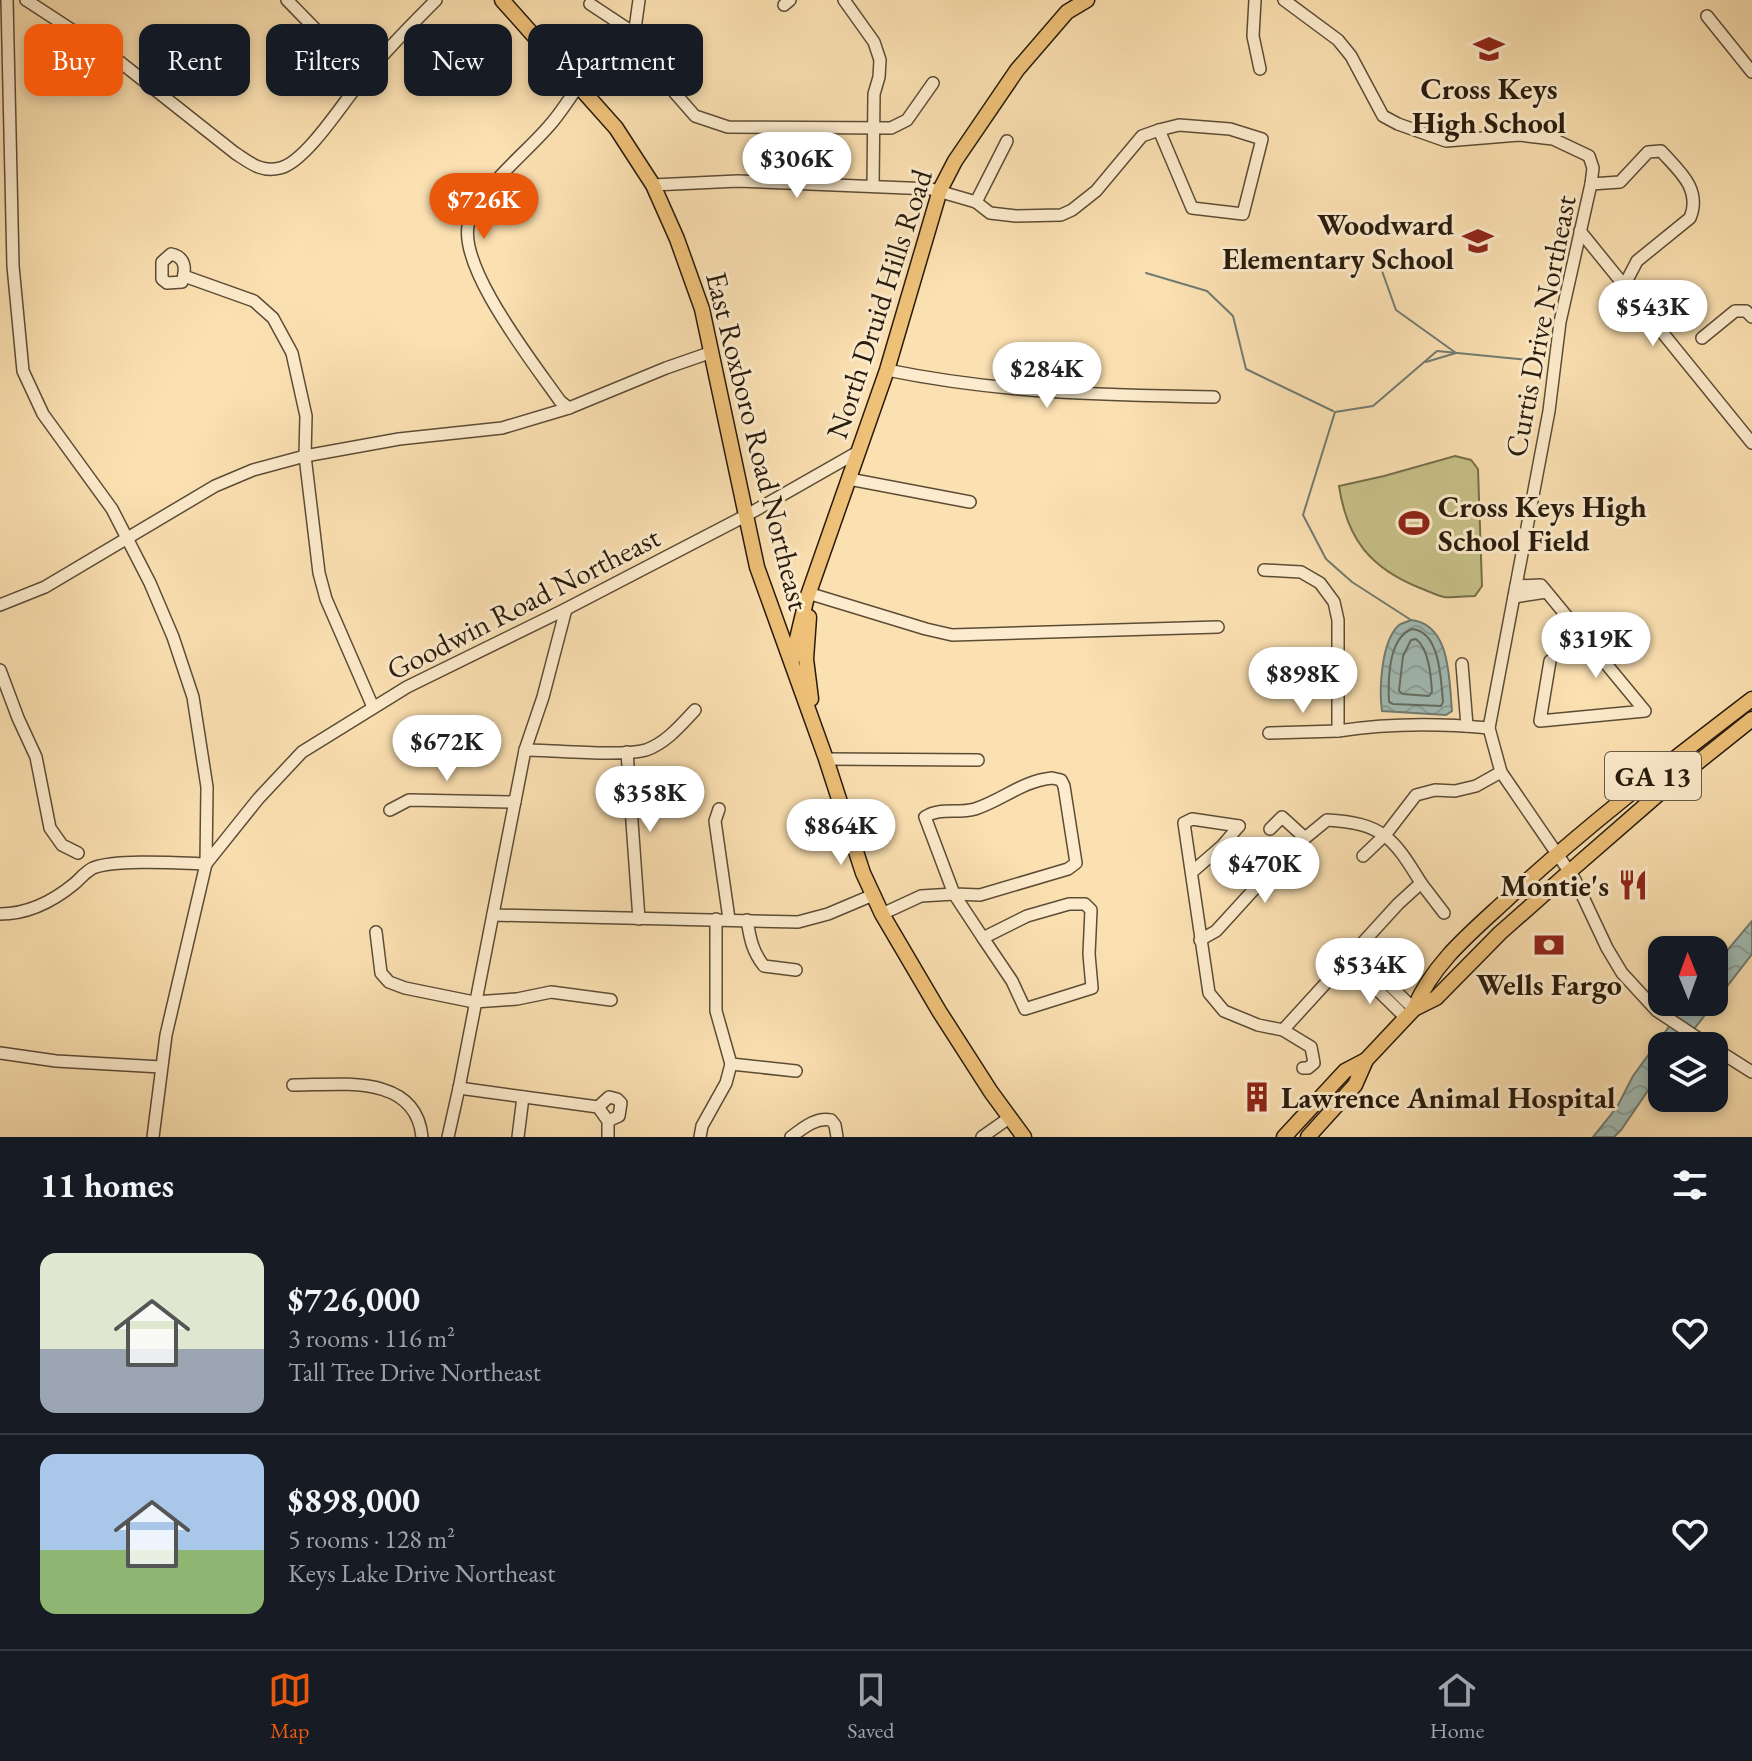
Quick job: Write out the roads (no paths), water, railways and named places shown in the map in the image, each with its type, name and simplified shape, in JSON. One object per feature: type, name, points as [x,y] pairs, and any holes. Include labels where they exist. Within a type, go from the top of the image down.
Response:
[{"type":"main road","name":"East Roxboro Road Northeast","points":[[502,0],[528,30]]},
{"type":"main road","name":"North Druid Hills Road","points":[[791,665],[806,601],[811,594],[856,453],[887,370],[940,190],[955,161],[1017,70],[1067,12],[1087,0]]},
{"type":"main road","name":"East Roxboro Road Northeast","points":[[586,96],[616,128],[653,185],[677,239],[702,309],[757,567],[816,732]]},
{"type":"main road","points":[[811,594],[813,603],[808,621],[806,659],[816,732],[863,873],[882,914],[939,1011],[1024,1137]]},
{"type":"main road","name":"GA 13","points":[[1410,1013],[1424,983],[1460,944],[1556,855],[1752,699]]},
{"type":"main road","name":"GA 13","points":[[1284,1137],[1345,1071],[1366,1060],[1410,1013],[1436,998],[1500,933],[1569,872],[1662,791],[1752,719]]},
{"type":"main road","name":"GA 13","points":[[1308,1137],[1355,1085],[1366,1060]]},
{"type":"street","points":[[7,0],[13,266],[20,354],[28,386],[53,432],[101,493],[128,538],[173,637],[193,697],[207,787],[206,864],[174,997],[161,1067],[153,1137]]},
{"type":"street","points":[[26,0],[115,58],[235,153],[266,170],[292,164],[349,96]]},
{"type":"street","points":[[287,0],[310,24]]},
{"type":"street","points":[[388,51],[436,0]]},
{"type":"street","points":[[636,24],[639,0]]},
{"type":"street","points":[[844,0],[874,42],[880,60],[874,94],[873,186]]},
{"type":"street","points":[[1255,0],[1253,36],[1260,69]]},
{"type":"street","name":"Curtis Drive Northeast","points":[[1284,0],[1338,40],[1351,56],[1383,116],[1446,141],[1519,135],[1553,139],[1589,156],[1593,168],[1591,184],[1560,322],[1549,411],[1489,728],[1501,772],[1569,872],[1614,960],[1657,1011],[1689,1032]]},
{"type":"street","points":[[590,4],[620,24]]},
{"type":"street","points":[[1707,16],[1752,72]]},
{"type":"street","points":[[678,96],[695,116],[728,127],[873,129],[891,128],[907,120],[933,83]]},
{"type":"street","points":[[569,408],[560,401],[500,313],[475,269],[467,248],[466,233],[483,197],[550,125],[571,96]]},
{"type":"street","points":[[653,185],[738,181],[940,190],[976,202],[990,213],[1061,215],[1096,191],[1142,136],[1159,130],[1179,125],[1230,129],[1262,139],[1243,214],[1192,208],[1159,130]]},
{"type":"street","points":[[976,202],[1007,141]]},
{"type":"street","points":[[1591,184],[1620,182],[1648,152],[1661,151],[1685,176],[1693,192],[1694,208],[1690,218],[1637,261],[1625,284]]},
{"type":"street","points":[[1580,231],[1752,443]]},
{"type":"street","points":[[0,265],[13,266]]},
{"type":"street","points":[[184,276],[254,301],[273,318],[292,353],[306,416],[305,456],[312,532],[326,599],[373,707]]},
{"type":"street","points":[[1702,338],[1735,311],[1746,311],[1752,317]]},
{"type":"street","points":[[0,605],[45,587],[215,486],[253,470],[305,456],[399,439],[502,428],[569,408],[712,352]]},
{"type":"street","points":[[887,370],[1008,390],[1214,397]]},
{"type":"street","name":"Goodwin Road Northeast","points":[[206,864],[258,799],[302,752],[373,707],[747,515],[856,453]]},
{"type":"street","points":[[849,479],[970,502]]},
{"type":"street","points":[[1264,570],[1301,572],[1320,583],[1334,602],[1338,620],[1338,731]]},
{"type":"street","points":[[1515,591],[1544,588],[1645,711],[1540,721],[1550,661]]},
{"type":"street","points":[[811,594],[952,635],[1218,627]]},
{"type":"street","points":[[448,1137],[525,750],[543,697],[566,609]]},
{"type":"street","points":[[1462,664],[1467,726]]},
{"type":"street","points":[[1264,668],[1338,667]]},
{"type":"street","points":[[0,670],[36,757],[50,828],[62,845],[78,853]]},
{"type":"street","points":[[525,750],[627,752],[646,749],[666,739],[695,710]]},
{"type":"street","points":[[0,713],[18,718]]},
{"type":"street","points":[[1269,733],[1438,723],[1489,728]]},
{"type":"street","points":[[627,752],[639,919]]},
{"type":"street","points":[[826,759],[978,760]]},
{"type":"street","points":[[1363,856],[1386,834],[1416,795],[1476,786],[1501,772]]},
{"type":"street","points":[[882,914],[921,896],[954,894],[980,895],[1068,869],[1076,863],[1073,832],[1061,780],[1043,779],[1024,783],[974,809],[932,812],[925,817],[954,894],[983,938],[1012,981],[1025,1009],[1092,988],[1089,954],[1091,910],[1085,904],[1048,908],[983,938]]},
{"type":"street","points":[[390,810],[409,800],[515,802]]},
{"type":"street","points":[[719,809],[715,821],[729,919]]},
{"type":"street","points":[[1270,829],[1282,817],[1304,837]]},
{"type":"street","points":[[1192,872],[1222,846],[1239,826],[1192,819],[1184,823],[1209,993],[1224,1011],[1258,1025],[1283,1030],[1311,1047],[1314,1063],[1303,1068]]},
{"type":"street","points":[[1200,940],[1216,931],[1304,837],[1327,820],[1350,821],[1386,834],[1444,913]]},
{"type":"street","points":[[0,914],[35,909],[58,896],[85,873],[102,866],[156,862],[206,864]]},
{"type":"street","points":[[1283,1030],[1421,883]]},
{"type":"street","points":[[493,915],[798,922],[828,914],[873,895]]},
{"type":"street","points":[[700,1137],[702,1126],[726,1083],[731,1064],[716,1011],[716,919]]},
{"type":"street","points":[[747,920],[756,955],[764,966],[796,970]]},
{"type":"street","points":[[376,932],[378,963],[381,973],[389,982],[474,1002],[517,999],[551,992],[611,1000]]},
{"type":"street","points":[[1351,956],[1359,958],[1374,978],[1410,1013]]},
{"type":"street","points":[[0,1053],[56,1061],[161,1067]]},
{"type":"street","name":"Curtis Drive Northeast","points":[[1728,1057],[1752,1072]]},
{"type":"street","points":[[731,1064],[796,1071]]},
{"type":"street","points":[[293,1085],[372,1087],[396,1094],[408,1101],[419,1117],[422,1137]]},
{"type":"street","points":[[459,1088],[598,1107],[608,1121],[608,1137]]},
{"type":"street","points":[[518,1137],[523,1097]]},
{"type":"street","points":[[598,1107],[609,1097],[621,1103],[619,1116],[608,1121]]},
{"type":"street","points":[[791,1137],[823,1118],[835,1125],[837,1137]]},
{"type":"street","points":[[982,1137],[1009,1118]]},
{"type":"water","points":[[1411,620],[1424,624],[1441,642],[1448,670],[1452,711],[1446,715],[1382,711],[1381,679],[1388,642],[1399,625]]},
{"type":"water","points":[[1752,921],[1752,954],[1728,985],[1728,949]]},
{"type":"water","points":[[1677,1016],[1704,1016],[1692,1032],[1665,1032]]},
{"type":"water","points":[[1648,1055],[1648,1090],[1614,1137],[1593,1137],[1617,1107]]},
{"type":"waterway","points":[[1382,271],[1396,310],[1456,353],[1426,362]]},
{"type":"waterway","points":[[1146,273],[1207,291],[1233,316],[1246,369],[1333,411]]},
{"type":"waterway","points":[[1411,620],[1352,582],[1326,559],[1303,515],[1335,412],[1373,406],[1437,351],[1529,360]]},
{"type":"place","name":"Cross Keys High School","points":[[1489,49]]},
{"type":"place","name":"Woodward Elementary School","points":[[1478,241]]},
{"type":"place","name":"Cross Keys High School Field","points":[[1414,523]]},
{"type":"place","name":"Montie's","points":[[1633,885]]},
{"type":"place","name":"Wells Fargo","points":[[1549,945]]},
{"type":"place","name":"Lawrence Animal Hospital","points":[[1257,1097]]}]
